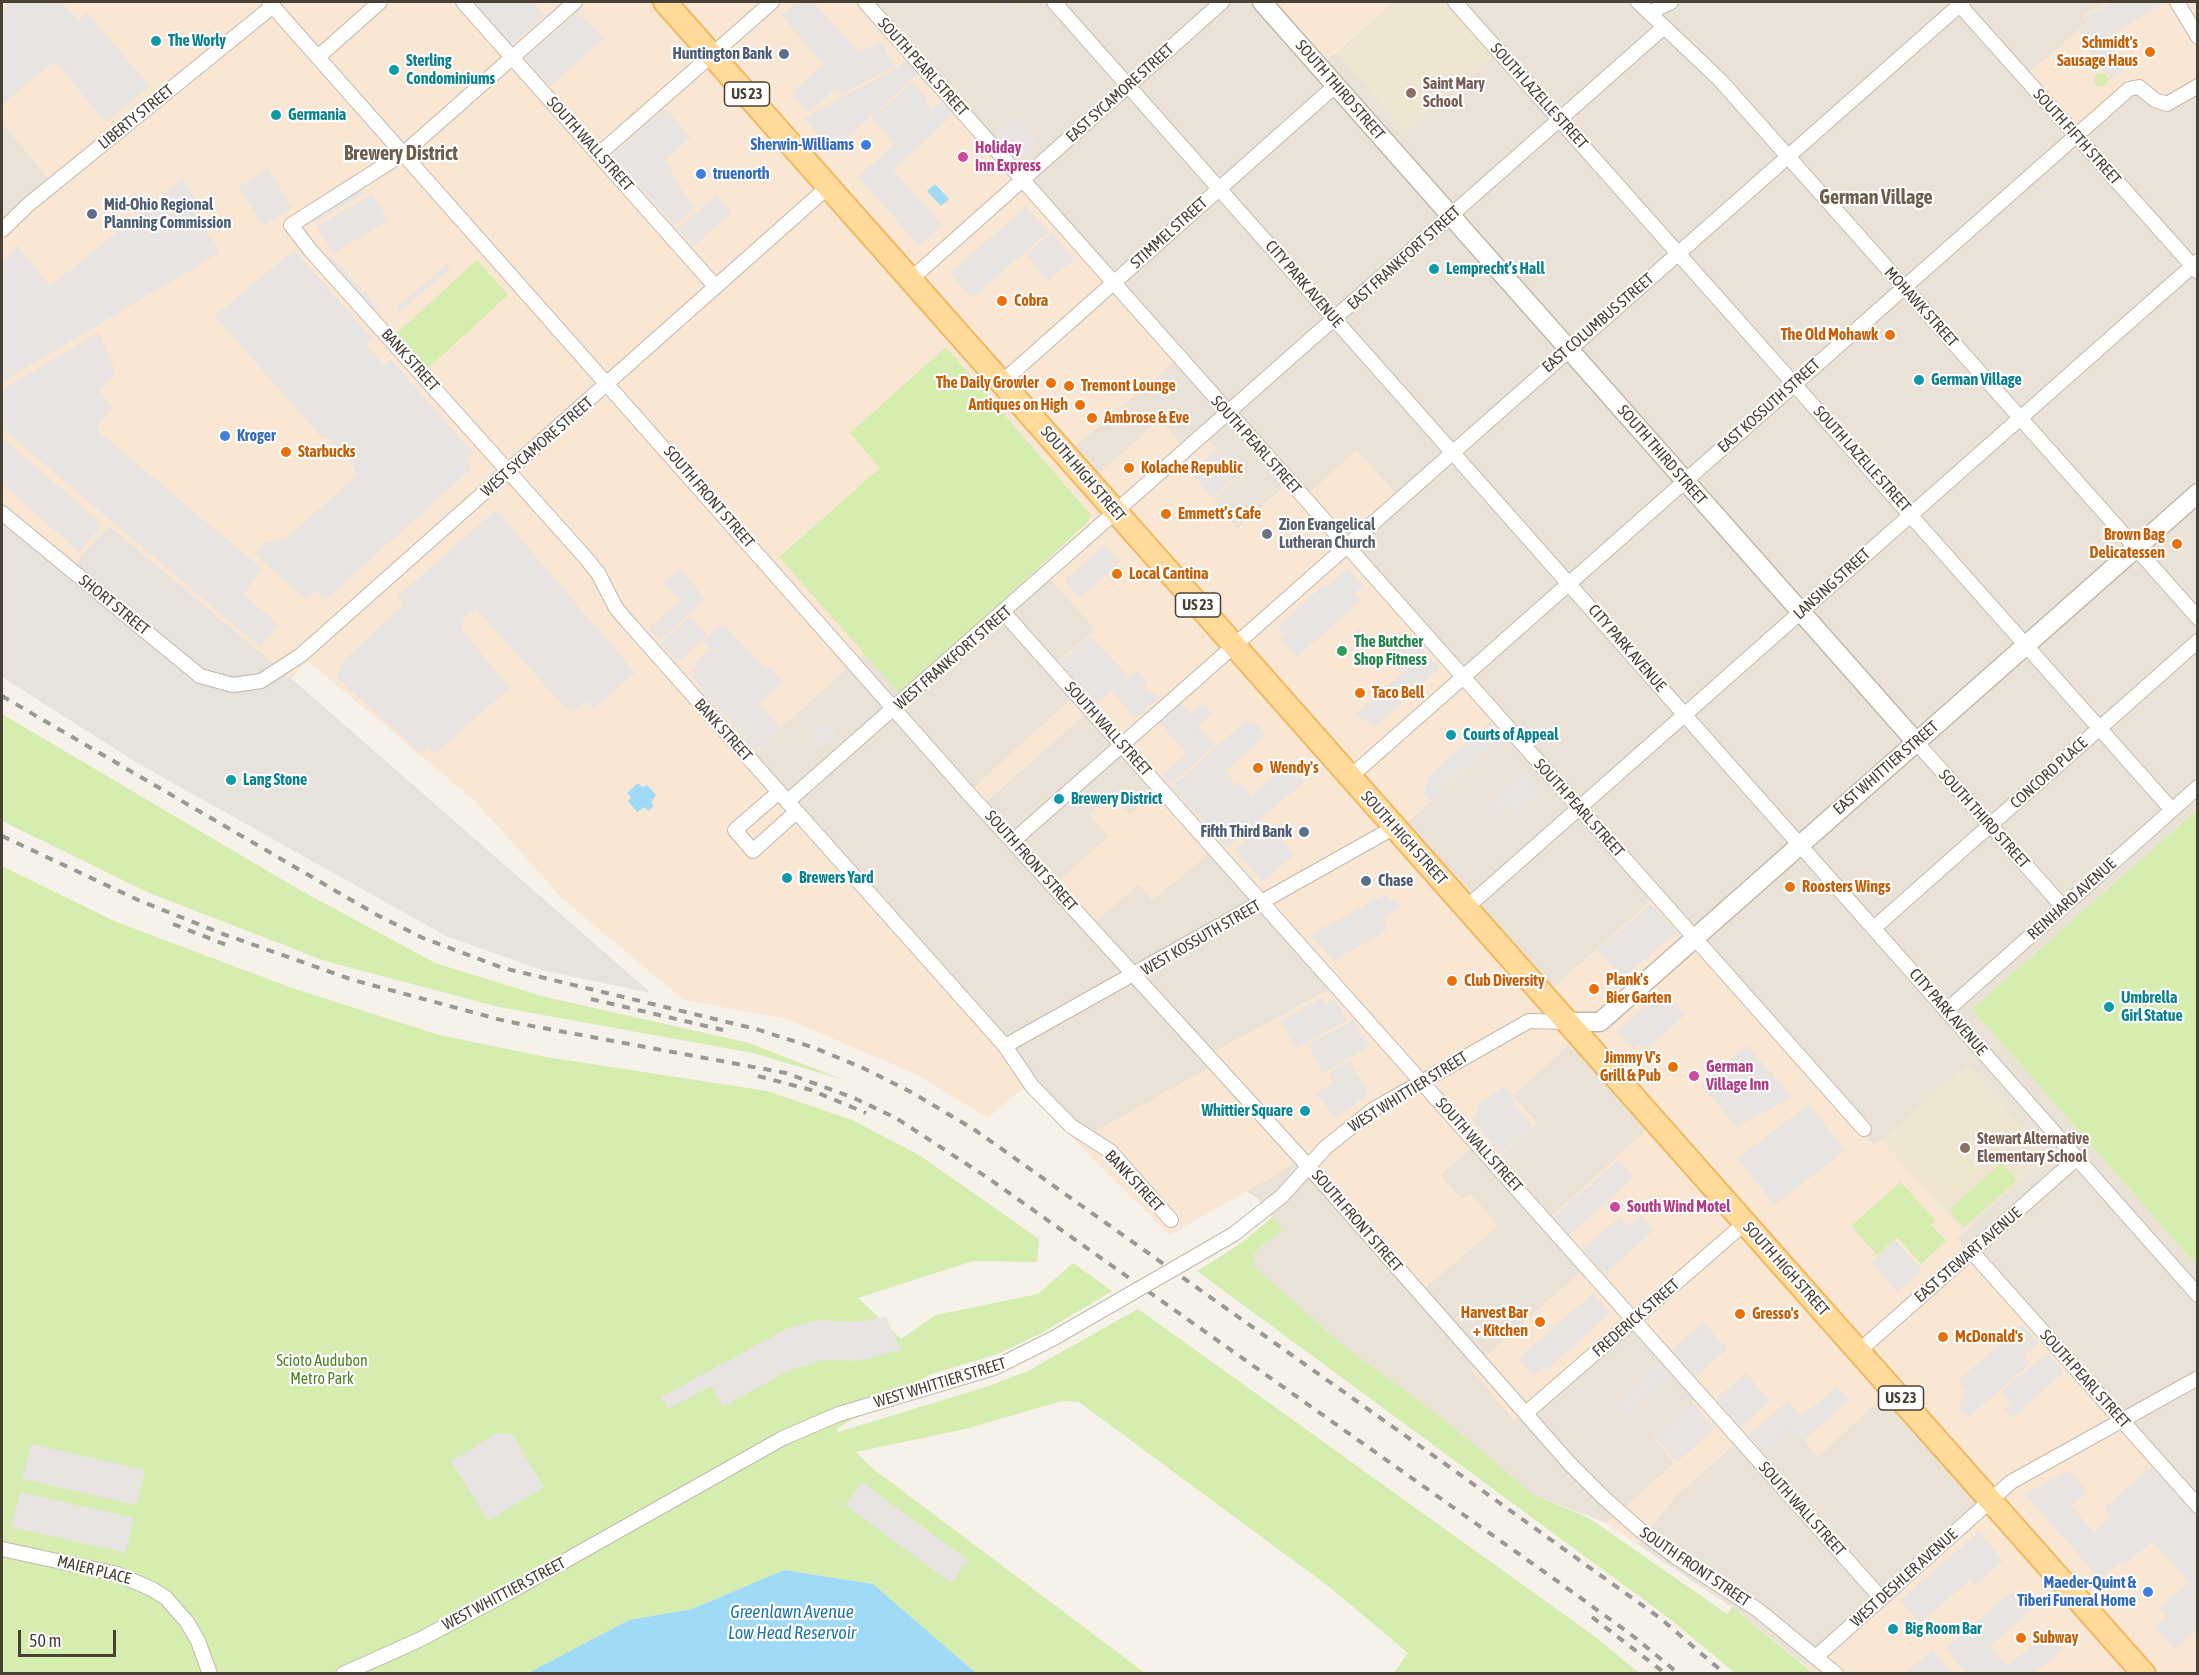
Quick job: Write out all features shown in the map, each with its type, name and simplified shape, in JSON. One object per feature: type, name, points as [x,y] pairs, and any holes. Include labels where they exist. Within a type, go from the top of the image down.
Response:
[{"type":"main road","name":"SOUTH HIGH STREET","points":[[665,2],[2144,1674]]},
{"type":"street","points":[[318,57],[380,2]]},
{"type":"street","name":"SOUTH WALL STREET","points":[[463,2],[715,286]]},
{"type":"street","points":[[404,153],[576,2]]},
{"type":"street","points":[[599,154],[772,2]]},
{"type":"street","name":"SOUTH PEARL STREET","points":[[865,2],[1864,1129]]},
{"type":"street","name":"CITY PARK AVENUE","points":[[1054,2],[2198,1295]]},
{"type":"street","name":"EAST SYCAMORE STREET","points":[[910,280],[1222,2]]},
{"type":"street","name":"SOUTH THIRD STREET","points":[[1262,2],[2062,907]]},
{"type":"street","name":"SOUTH LAZELLE STREET","points":[[1455,2],[2172,810]]},
{"type":"street","name":"MOHAWK STREET","points":[[1638,2],[1720,80],[2198,618]]},
{"type":"street","points":[[1649,13],[1671,2]]},
{"type":"street","name":"SOUTH FIFTH STREET","points":[[1960,2],[2076,135],[2196,266]]},
{"type":"street","name":"EAST COLUMBUS STREET","points":[[1013,842],[1960,2]]},
{"type":"street","points":[[2177,2],[2198,37]]},
{"type":"street","name":"SOUTH FRONT STREET","points":[[271,4],[1013,842],[1309,1167],[1604,1498],[1640,1530],[1676,1557],[1758,1610],[1817,1656],[1836,1674]]},
{"type":"street","name":"LIBERTY STREET","points":[[2,230],[29,204],[271,4]]},
{"type":"street","name":"EAST FRANKFORT STREET","points":[[1117,513],[1664,27]]},
{"type":"street","name":"STIMMEL STREET","points":[[1002,382],[1336,85]]},
{"type":"street","name":"EAST KOSSUTH STREET","points":[[1350,777],[2129,89],[2139,87],[2155,100],[2167,104],[2198,86]]},
{"type":"street","name":"BANK STREET","points":[[404,153],[291,225],[311,251],[598,573],[616,608],[627,621],[1005,1046],[1040,1094],[1071,1126],[1110,1151],[1171,1220]]},
{"type":"street","name":"WEST SYCAMORE STREET","points":[[233,685],[261,681],[288,665],[509,472],[829,186]]},
{"type":"street","name":"LANSING STREET","points":[[1467,907],[1910,514],[2196,266]]},
{"type":"street","name":"EAST WHITTIER STREET","points":[[1568,1022],[1598,1023],[2198,493]]},
{"type":"street","name":"SHORT STREET","points":[[2,513],[200,676],[233,685]]},
{"type":"street","name":"WEST FRANKFORT STREET","points":[[787,802],[1117,513]]},
{"type":"street","name":"SOUTH WALL STREET","points":[[1004,613],[1881,1598]]},
{"type":"street","name":"CONCORD PLACE","points":[[1874,928],[2198,641]]},
{"type":"street","name":"REINHARD AVENUE","points":[[1946,1011],[2198,787]]},
{"type":"street","name":"WEST KOSSUTH STREET","points":[[1005,1046],[1395,827]]},
{"type":"street","name":"WEST WHITTIER STREET","points":[[343,1674],[419,1640],[783,1438],[839,1414],[994,1368],[1054,1338],[1234,1234],[1282,1196],[1326,1147],[1355,1123],[1422,1080],[1533,1019],[1568,1022]]},
{"type":"street","name":"EAST STEWART AVENUE","points":[[1859,1351],[2077,1158]]},
{"type":"street","name":"FREDERICK STREET","points":[[1526,1413],[1745,1223]]},
{"type":"street","name":"SOUTH PEARL STREET","points":[[1972,1252],[2198,1506]]},
{"type":"street","name":"WEST DESHLER AVENUE","points":[[1817,1656],[2011,1482],[2198,1378]]},
{"type":"street","name":"MAIER PLACE","points":[[2,1549],[117,1574],[152,1589],[166,1598],[187,1622],[198,1641],[210,1674]]},
{"type":"shaded area","points":[[2,2],[864,2],[1179,358],[1067,453],[1091,481],[1160,419],[1187,451],[1204,435],[1239,476],[1214,500],[1238,530],[1289,483],[1303,498],[1357,450],[1399,497],[1346,547],[1509,732],[1398,831],[1541,999],[1657,895],[1873,1145],[1881,1140],[1963,1232],[1957,1239],[2197,1512],[2197,1673],[1813,1673],[1805,1665],[1987,1500],[1892,1389],[1818,1457],[1792,1427],[1757,1459],[1739,1439],[1676,1496],[1637,1544],[1607,1523],[1674,1464],[1653,1437],[1698,1396],[1632,1319],[1514,1421],[1471,1369],[1586,1267],[1546,1221],[1655,1122],[1579,1036],[1512,1096],[1537,1124],[1494,1163],[1476,1143],[1440,1175],[1462,1200],[1471,1193],[1498,1226],[1418,1294],[1300,1161],[1169,1235],[1077,1142],[1215,1064],[1207,1056],[1336,986],[1215,849],[1152,900],[1139,884],[1089,928],[1053,886],[1109,836],[1089,815],[1111,794],[1130,814],[1159,787],[1091,709],[981,805],[970,791],[1077,694],[1052,666],[1095,629],[1040,567],[1087,524],[1091,515],[946,347],[881,468],[779,556],[864,653],[747,758],[1029,1083],[988,1118],[918,1075],[788,1019],[684,1000],[562,898],[475,801],[308,661],[291,678],[109,526],[74,564],[2,504],[2,231],[50,180],[2,123]]},
{"type":"shaded area","points":[[12,2],[61,2],[78,20],[87,13],[150,86],[106,122],[55,61],[2,104],[2,11]]},
{"type":"shaded area","points":[[472,2],[533,2],[545,15],[510,45]]},
{"type":"shaded area","points":[[798,2],[813,2],[860,53],[881,42],[894,66],[842,94],[838,87],[808,112],[792,93],[823,64],[781,15]]},
{"type":"shaded area","points":[[864,2],[1260,2],[1317,66],[1336,52],[1406,131],[1449,2],[2107,2],[2083,15],[2087,23],[2027,75],[2132,85],[2197,83],[2197,810],[1972,1009],[2197,1266],[2197,1512],[1956,1239],[2048,1156],[1881,1140],[1874,1145],[1657,896],[1541,999],[1397,831],[1303,498],[1288,483],[1237,530],[1213,500],[1239,476],[1187,451],[1091,481],[1067,453],[1178,358]]},
{"type":"shaded area","points":[[995,2],[1019,2],[1005,13]]},
{"type":"shaded area","points":[[1260,2],[1393,2],[1317,66]]},
{"type":"shaded area","name":"Saint Mary School","points":[[1393,2],[1449,2],[1495,54],[1406,132],[1336,52]]},
{"type":"shaded area","points":[[2107,2],[2197,2],[2197,83],[2167,100],[2132,86],[2077,131],[2027,75],[2087,23],[2082,15]]},
{"type":"shaded area","points":[[2113,2],[2160,2],[2162,5],[2103,39],[2127,66],[2112,80],[2088,50],[2093,46],[2079,31],[2089,23],[2085,17]]},
{"type":"shaded area","points":[[578,12],[604,38],[550,86],[525,58]]},
{"type":"shaded area","points":[[908,61],[919,73],[832,151],[804,118]]},
{"type":"shaded area","points":[[913,82],[927,99],[927,104],[932,110],[942,102],[953,115],[893,170],[942,225],[919,245],[858,177],[895,144],[872,118]]},
{"type":"shaded area","points":[[665,108],[691,137],[665,160],[684,194],[695,207],[675,225],[612,156]]},
{"type":"shaded area","points":[[1015,114],[1039,142],[1018,161],[994,133]]},
{"type":"shaded area","points":[[2,123],[50,180],[2,231]]},
{"type":"shaded area","points":[[268,169],[292,208],[263,226],[239,187]]},
{"type":"shaded area","points":[[182,179],[203,208],[196,215],[219,250],[217,254],[2,382],[2,265],[17,245],[50,287]]},
{"type":"shaded area","points":[[362,189],[365,193],[314,223],[311,220]]},
{"type":"shaded area","points":[[372,194],[388,220],[333,254],[317,227]]},
{"type":"shaded area","points":[[716,196],[731,213],[693,246],[678,228]]},
{"type":"shaded area","points":[[1026,207],[1048,232],[972,298],[950,273]]},
{"type":"shaded area","points":[[1052,233],[1074,259],[1048,281],[1026,255]]},
{"type":"shaded area","points":[[294,250],[372,338],[365,344],[384,365],[391,360],[473,453],[465,460],[472,468],[325,600],[315,590],[306,599],[255,554],[264,543],[286,539],[357,475],[350,461],[331,440],[321,437],[215,316]]},
{"type":"shaded area","points":[[331,256],[378,308],[375,312],[327,259]]},
{"type":"shaded area","points":[[447,264],[451,268],[399,312],[396,308]]},
{"type":"shaded area","points":[[98,333],[116,371],[100,392],[114,408],[98,424],[100,433],[262,569],[244,594],[278,625],[260,647],[2,428],[2,390]]},
{"type":"shaded area","points":[[2,438],[102,524],[79,552],[2,483]]},
{"type":"shaded area","points":[[1216,450],[1238,475],[1213,498],[1190,472]]},
{"type":"shaded area","points":[[2,504],[74,564],[109,526],[291,678],[651,993],[542,970],[446,936],[139,764],[2,677]]},
{"type":"shaded area","points":[[496,510],[635,673],[593,709],[587,701],[573,711],[563,705],[476,609],[464,617],[460,628],[510,688],[435,753],[428,747],[421,753],[336,677],[344,660],[404,604],[397,597]]},
{"type":"shaded area","points":[[1105,545],[1120,562],[1080,597],[1065,580]]},
{"type":"shaded area","points":[[1040,567],[1095,629],[1077,694],[970,791],[982,805],[1091,709],[1159,787],[1109,836],[1089,927],[1139,884],[1152,900],[1214,849],[1336,986],[1208,1055],[1216,1064],[1077,1142],[747,758],[864,653],[897,690],[985,617]]},
{"type":"shaded area","points":[[1348,568],[1363,585],[1355,593],[1361,600],[1297,657],[1280,638],[1285,634],[1278,627],[1325,584],[1328,586]]},
{"type":"shaded area","points":[[681,570],[705,599],[660,640],[649,628],[680,601],[663,581]]},
{"type":"shaded area","points":[[690,616],[707,635],[678,662],[661,643]]},
{"type":"shaded area","points":[[723,624],[766,670],[770,667],[783,682],[759,704],[783,730],[757,753],[689,674],[697,666],[694,663],[710,650],[703,641]]},
{"type":"shaded area","points":[[1404,629],[1439,668],[1374,727],[1355,714],[1405,671],[1383,648]]},
{"type":"shaded area","points":[[1090,636],[1128,676],[1097,704],[1060,662]]},
{"type":"shaded area","points":[[1137,671],[1146,681],[1144,688],[1160,697],[1135,718],[1112,692]]},
{"type":"shaded area","points":[[1181,703],[1190,714],[1203,703],[1212,713],[1198,726],[1215,745],[1170,785],[1162,776],[1187,753],[1159,722]]},
{"type":"shaded area","points":[[826,718],[839,732],[819,750],[807,735]]},
{"type":"shaded area","points":[[1245,721],[1256,724],[1266,735],[1225,771],[1236,785],[1239,783],[1251,796],[1281,769],[1305,781],[1227,847],[1172,787]]},
{"type":"shaded area","points":[[1490,722],[1502,737],[1430,801],[1423,794],[1430,774]]},
{"type":"shaded area","points":[[1525,771],[1544,794],[1517,817],[1508,807],[1495,819],[1483,806]]},
{"type":"shaded area","points":[[1267,823],[1294,855],[1262,882],[1235,850]]},
{"type":"shaded area","points":[[1384,895],[1402,906],[1385,916],[1386,931],[1333,961],[1310,935]]},
{"type":"shaded area","points":[[1651,904],[1676,932],[1623,978],[1598,950]]},
{"type":"shaded area","points":[[1663,990],[1685,1015],[1645,1050],[1640,1044],[1634,1049],[1617,1031]]},
{"type":"shaded area","points":[[1322,998],[1326,1004],[1335,999],[1347,1020],[1296,1048],[1281,1021]]},
{"type":"shaded area","points":[[1353,1020],[1369,1047],[1323,1073],[1308,1045]]},
{"type":"shaded area","points":[[1579,1036],[1656,1122],[1633,1319],[1699,1395],[1674,1464],[1607,1523],[1534,1495],[1446,1421],[1339,1342],[1255,1267],[1253,1253],[1283,1230],[1258,1199],[1246,1191],[1300,1160],[1418,1294],[1471,1193],[1462,1200],[1440,1175],[1477,1143],[1537,1123],[1512,1096]]},
{"type":"shaded area","points":[[1747,1045],[1792,1097],[1737,1127],[1701,1085]]},
{"type":"shaded area","points":[[1350,1061],[1368,1094],[1336,1118],[1316,1093],[1334,1083],[1329,1073]]},
{"type":"shaded area","name":"Stewart Alternative Elementary School","points":[[1967,1064],[2049,1156],[1963,1232],[1881,1140]]},
{"type":"shaded area","points":[[1505,1085],[1515,1103],[1513,1105],[1533,1127],[1501,1154],[1471,1117],[1479,1111],[1476,1107]]},
{"type":"shaded area","points":[[1809,1104],[1845,1151],[1774,1205],[1738,1158]]},
{"type":"shaded area","points":[[1619,1160],[1634,1177],[1568,1236],[1552,1218]]},
{"type":"shaded area","points":[[1641,1215],[1654,1230],[1605,1274],[1583,1249],[1620,1217],[1629,1226]]},
{"type":"shaded area","points":[[1895,1240],[1922,1270],[1897,1292],[1871,1262]]},
{"type":"shaded area","points":[[1593,1293],[1610,1313],[1546,1370],[1543,1367],[1533,1375],[1518,1359]]},
{"type":"shaded area","points":[[886,1317],[901,1350],[859,1361],[822,1360],[790,1370],[723,1407],[711,1386],[668,1409],[661,1397],[790,1327],[820,1320],[854,1322]]},
{"type":"shaded area","points":[[1703,1322],[1727,1349],[1695,1377],[1671,1350]]},
{"type":"shaded area","points":[[2022,1324],[2038,1343],[2024,1356],[2030,1363],[1969,1417],[1959,1409],[1965,1391],[1959,1380]]},
{"type":"shaded area","points":[[2047,1353],[2064,1372],[2012,1418],[2004,1410],[2011,1403],[2001,1392]]},
{"type":"shaded area","points":[[1660,1364],[1671,1376],[1626,1416],[1615,1403]]},
{"type":"shaded area","points":[[1746,1373],[1770,1401],[1741,1427],[1716,1399]]},
{"type":"shaded area","points":[[1837,1386],[1849,1400],[1800,1443],[1789,1431],[1764,1453],[1749,1435],[1788,1401],[1802,1417]]},
{"type":"shaded area","points":[[1892,1389],[1987,1500],[1805,1665],[1732,1607],[1637,1544],[1676,1496],[1740,1439],[1792,1426]]},
{"type":"shaded area","points":[[1692,1403],[1715,1428],[1677,1462],[1654,1436]]},
{"type":"shaded area","points":[[498,1433],[510,1434],[515,1439],[544,1487],[488,1521],[451,1461]]},
{"type":"shaded area","points":[[31,1444],[145,1470],[137,1505],[22,1479]]},
{"type":"shaded area","points":[[2152,1466],[2197,1518],[2197,1629],[2175,1649],[2155,1627],[2166,1617],[2159,1609],[2189,1582],[2152,1541],[2123,1566],[2119,1563],[2100,1579],[2025,1494],[2069,1470],[2087,1491],[2071,1506],[2094,1532],[2111,1517],[2104,1508]]},
{"type":"shaded area","points":[[862,1482],[968,1560],[951,1583],[845,1505]]},
{"type":"shaded area","points":[[20,1492],[134,1518],[126,1553],[11,1527]]},
{"type":"shaded area","points":[[1979,1532],[2003,1561],[1975,1585],[1970,1580],[1920,1623],[1900,1600]]},
{"type":"shaded area","points":[[2027,1591],[2038,1604],[1989,1646],[2007,1667],[2047,1633],[2062,1650],[2034,1673],[1966,1673],[1945,1649],[2011,1592],[2018,1599]]},
{"type":"shaded area","points":[[1932,1650],[1952,1673],[1905,1673]]},
{"type":"green space","points":[[2098,73],[2104,73],[2108,80],[2104,87],[2098,87],[2094,83],[2094,77]]},
{"type":"green space","points":[[477,260],[508,295],[428,368],[396,334]]},
{"type":"green space","points":[[946,347],[1091,515],[1087,523],[904,691],[897,691],[779,557],[880,468],[850,433]]},
{"type":"green space","points":[[2,714],[298,889],[435,963],[541,996],[749,1043],[844,1080],[753,1053],[499,1007],[325,961],[147,892],[2,821]]},
{"type":"green space","points":[[2197,810],[2197,1266],[1972,1009]]},
{"type":"green space","name":"Scioto Audubon Metro Park","points":[[2,866],[114,921],[292,988],[439,1035],[546,1057],[767,1091],[852,1120],[919,1155],[1039,1239],[1037,1262],[973,1261],[858,1298],[901,1339],[936,1315],[1038,1294],[1073,1263],[1112,1291],[1040,1334],[995,1355],[931,1374],[836,1429],[838,1432],[986,1387],[1028,1371],[1138,1309],[1597,1638],[1639,1673],[1394,1673],[1408,1653],[1328,1586],[1079,1402],[1062,1401],[965,1429],[856,1452],[872,1468],[1145,1673],[976,1673],[873,1584],[784,1570],[692,1609],[629,1620],[528,1673],[2,1673]]},
{"type":"green space","points":[[2001,1163],[2017,1180],[1964,1227],[1949,1210]]},
{"type":"green space","points":[[1901,1182],[1935,1221],[1931,1225],[1946,1241],[1921,1264],[1897,1237],[1877,1255],[1851,1226]]},
{"type":"green space","points":[[1273,1217],[1283,1230],[1253,1253],[1255,1267],[1339,1342],[1446,1421],[1534,1495],[1589,1518],[1727,1614],[1732,1607],[1813,1673],[1735,1673],[1670,1619],[1197,1271],[1240,1244]]},
{"type":"water","points":[[935,184],[949,199],[941,206],[927,191]]},
{"type":"water","points":[[638,783],[642,787],[647,785],[656,795],[651,802],[654,806],[648,811],[645,807],[637,812],[628,801],[631,797],[627,793]]},
{"type":"water","name":"Greenlawn Avenue Low Head Reservoir","points":[[784,1570],[873,1584],[976,1673],[528,1673],[629,1620],[692,1609]]},
{"type":"railway","points":[[2,696],[377,915],[423,938],[503,968],[756,1029],[812,1047],[861,1067],[911,1092],[975,1130],[1448,1466],[1660,1618],[1725,1674]]},
{"type":"railway","points":[[2,836],[138,900],[223,934],[353,980],[505,1021],[786,1073],[854,1098],[896,1118],[988,1178],[1560,1583],[1633,1636],[1679,1674]]},
{"type":"railway","points":[[173,924],[229,946]]},
{"type":"railway","points":[[591,999],[723,1030]]},
{"type":"railway","points":[[758,1076],[811,1090],[866,1113]]},
{"type":"railway","points":[[1592,1617],[1666,1674]]},
{"type":"place","name":"The Worly","points":[[156,41]]},
{"type":"place","name":"Schmidt's Sausage Haus","points":[[2150,52]]},
{"type":"place","name":"Huntington Bank","points":[[784,54]]},
{"type":"place","name":"Sterling Condominiums","points":[[394,70]]},
{"type":"place","name":"Saint Mary School","points":[[1411,93]]},
{"type":"place","name":"Germania","points":[[276,115]]},
{"type":"place","name":"Sherwin-Williams","points":[[866,145]]},
{"type":"place","name":"Holiday Inn Express","points":[[963,157]]},
{"type":"place","name":"truenorth","points":[[701,174]]},
{"type":"place","name":"Mid-Ohio Regional Planning Commission","points":[[92,214]]},
{"type":"place","name":"Lemprecht’s Hall","points":[[1434,269]]},
{"type":"place","name":"Cobra","points":[[1002,301]]},
{"type":"place","name":"The Old Mohawk","points":[[1890,335]]},
{"type":"place","name":"German Village","points":[[1919,380]]},
{"type":"place","name":"The Daily Growler","points":[[1051,383]]},
{"type":"place","name":"Tremont Lounge","points":[[1069,386]]},
{"type":"place","name":"Antiques on High","points":[[1080,405]]},
{"type":"place","name":"Ambrose & Eve","points":[[1092,418]]},
{"type":"place","name":"Kroger","points":[[225,436]]},
{"type":"place","name":"Starbucks","points":[[286,452]]},
{"type":"place","name":"Kolache Republic","points":[[1129,468]]},
{"type":"place","name":"Emmett’s Cafe","points":[[1166,514]]},
{"type":"place","name":"Zion Evangelical Lutheran Church","points":[[1267,534]]},
{"type":"place","name":"Brown Bag Delicatessen","points":[[2177,544]]},
{"type":"place","name":"Local Cantina","points":[[1117,574]]},
{"type":"place","name":"The Butcher Shop Fitness","points":[[1342,651]]},
{"type":"place","name":"Taco Bell","points":[[1360,693]]},
{"type":"place","name":"Courts of Appeal","points":[[1451,735]]},
{"type":"place","name":"Wendy's","points":[[1258,768]]},
{"type":"place","name":"Lang Stone","points":[[231,780]]},
{"type":"place","name":"Brewery District","points":[[1059,799]]},
{"type":"place","name":"Fifth Third Bank","points":[[1304,832]]},
{"type":"place","name":"Brewers Yard","points":[[787,878]]},
{"type":"place","name":"Chase","points":[[1366,881]]},
{"type":"place","name":"Roosters Wings","points":[[1790,887]]},
{"type":"place","name":"Club Diversity","points":[[1452,981]]},
{"type":"place","name":"Plank's Bier Garten","points":[[1594,989]]},
{"type":"place","name":"Umbrella Girl Statue","points":[[2109,1007]]},
{"type":"place","name":"Jimmy V's Grill & Pub","points":[[1673,1067]]},
{"type":"place","name":"German Village Inn","points":[[1694,1076]]},
{"type":"place","name":"Whittier Square","points":[[1305,1111]]},
{"type":"place","name":"Stewart Alternative Elementary School","points":[[1965,1148]]},
{"type":"place","name":"South Wind Motel","points":[[1615,1207]]},
{"type":"place","name":"Gresso's","points":[[1740,1314]]},
{"type":"place","name":"Harvest Bar + Kitchen","points":[[1540,1322]]},
{"type":"place","name":"McDonald's","points":[[1943,1337]]},
{"type":"place","name":"Maeder-Quint & Tiberi Funeral Home","points":[[2148,1592]]},
{"type":"place","name":"Big Room Bar","points":[[1893,1629]]},
{"type":"place","name":"Subway","points":[[2021,1638]]},
{"type":"district","name":"Brewery District","points":[[401,154]]},
{"type":"district","name":"German Village","points":[[1876,198]]}]
